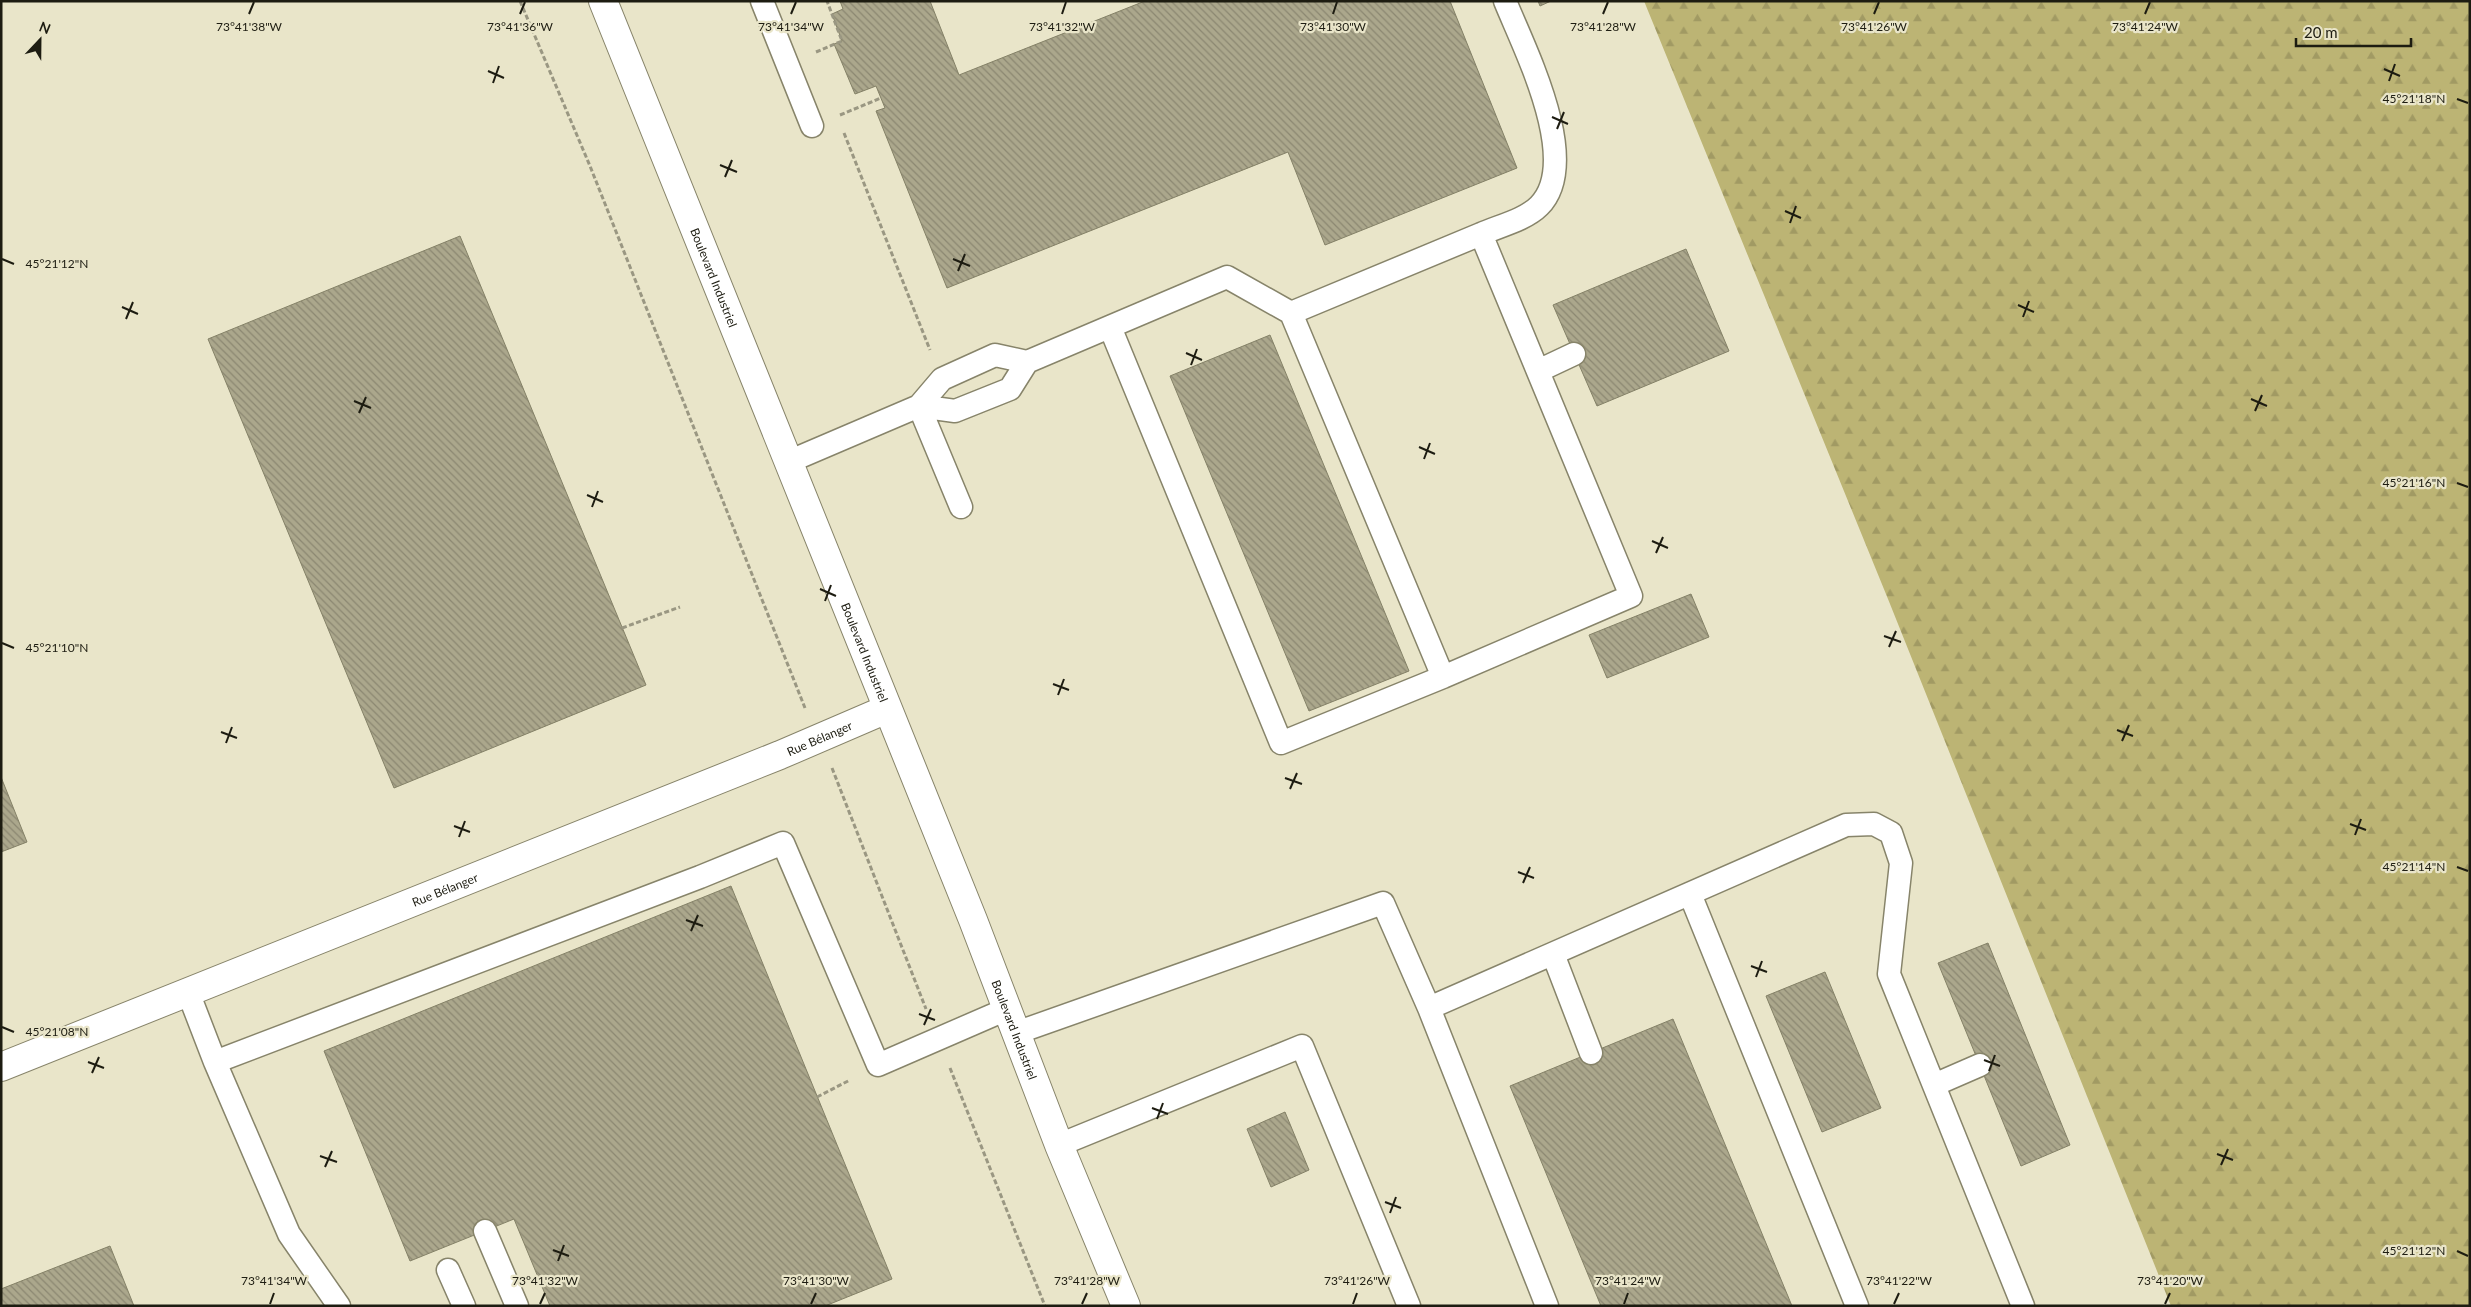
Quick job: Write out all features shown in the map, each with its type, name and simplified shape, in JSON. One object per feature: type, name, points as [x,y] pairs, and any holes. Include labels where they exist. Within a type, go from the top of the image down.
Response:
[{"type":"street","name":"Boulevard Industriel","points":[[603,1],[887,709],[1059,1145],[1126,1306]]},
{"type":"street","name":"Rue Bélanger","points":[[1,1067],[780,755],[887,709]]},
{"type":"lane","points":[[762,1],[812,126]]},
{"type":"lane","points":[[1291,313],[1528,214],[1540,206],[1552,180],[1554,136],[1548,113],[1505,1]]},
{"type":"lane","points":[[1110,327],[1281,744],[1632,596],[1481,234]]},
{"type":"lane","points":[[919,406],[955,411],[1010,389],[1027,362],[1227,277],[1291,313],[1443,677]]},
{"type":"lane","points":[[1538,371],[1574,354]]},
{"type":"lane","points":[[788,462],[919,406],[942,379],[995,355],[1027,362]]},
{"type":"lane","points":[[919,406],[961,506]]},
{"type":"lane","points":[[1429,1008],[1846,825],[1874,824],[1892,833],[1902,863],[1889,974],[2023,1306]]},
{"type":"lane","points":[[215,1062],[691,881],[784,843],[878,1065],[1383,903],[1429,1008],[1547,1306]]},
{"type":"lane","points":[[1690,894],[1857,1306]]},
{"type":"lane","points":[[1553,954],[1591,1053]]},
{"type":"lane","points":[[188,992],[215,1062],[289,1234],[339,1306]]},
{"type":"lane","points":[[1059,1145],[1302,1046],[1409,1306]]},
{"type":"lane","points":[[1934,1085],[1980,1066]]},
{"type":"lane","points":[[486,1231],[517,1306]]},
{"type":"lane","points":[[448,1270],[464,1306]]},
{"type":"path","points":[[520,1],[590,166],[802,701]]},
{"type":"path","points":[[813,53],[842,41],[827,1]]},
{"type":"path","points":[[834,107],[837,116],[881,98]]},
{"type":"path","points":[[841,126],[933,357]]},
{"type":"path","points":[[622,628],[680,607]]},
{"type":"path","points":[[844,794],[919,993]]},
{"type":"path","points":[[818,1097],[878,1065]]},
{"type":"path","points":[[949,1065],[1045,1306]]},
{"type":"green space","points":[[1644,1],[2470,1],[2470,1306],[2171,1306],[1888,599]]},
{"type":"building","points":[[840,1],[930,1],[959,75],[1145,1],[1450,1],[1517,168],[1325,245],[1288,152],[947,288],[876,111],[885,108],[876,86],[855,94],[834,44],[842,41],[832,14],[843,9]]},
{"type":"building","points":[[1538,1],[1551,1],[1540,6]]},
{"type":"building","points":[[460,236],[646,685],[394,788],[208,339]]},
{"type":"building","points":[[1686,249],[1729,351],[1597,406],[1553,305]]},
{"type":"building","points":[[1270,335],[1409,671],[1309,711],[1170,376]]},
{"type":"building","points":[[1691,594],[1709,637],[1607,678],[1589,635]]},
{"type":"building","points":[[1,777],[27,842],[1,852]]},
{"type":"building","points":[[731,886],[892,1279],[825,1306],[550,1306],[514,1219],[410,1261],[324,1051]]},
{"type":"building","points":[[1988,943],[2070,1145],[2021,1166],[1938,963]]},
{"type":"building","points":[[1825,972],[1881,1108],[1822,1132],[1766,996]]},
{"type":"building","points":[[1673,1019],[1792,1306],[1601,1306],[1510,1086]]},
{"type":"building","points":[[1285,1112],[1309,1170],[1271,1187],[1247,1129]]},
{"type":"building","points":[[110,1246],[134,1306],[1,1306],[1,1289]]}]
